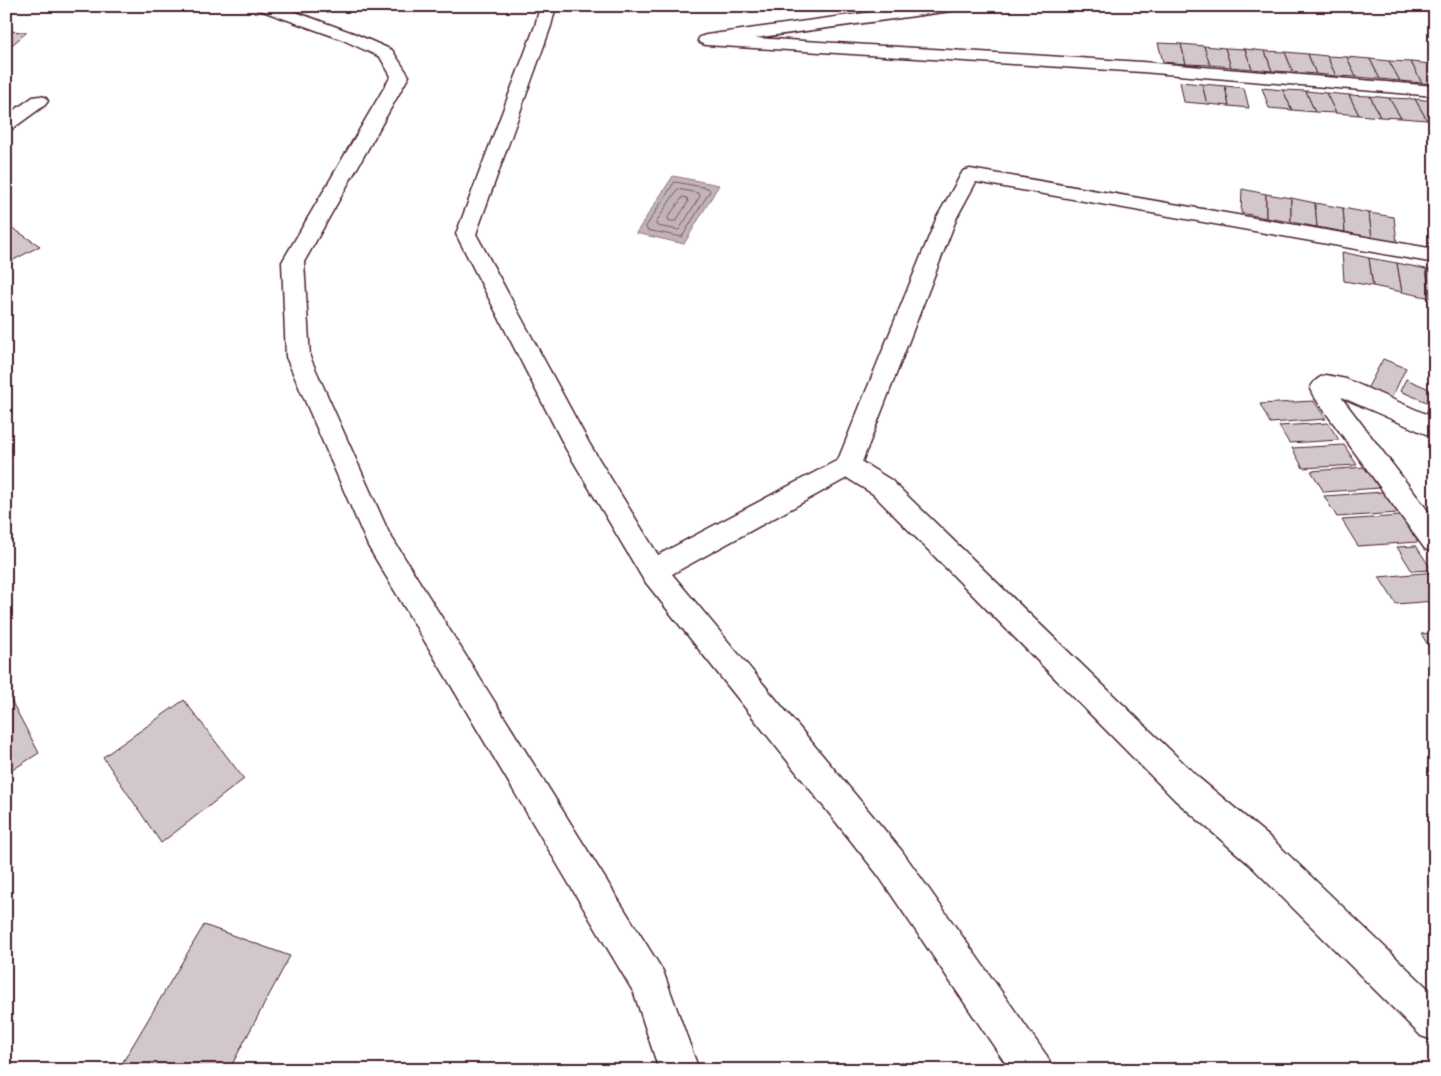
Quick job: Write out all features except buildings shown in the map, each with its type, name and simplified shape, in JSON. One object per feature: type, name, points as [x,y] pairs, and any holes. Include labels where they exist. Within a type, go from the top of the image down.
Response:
[{"type":"street","points":[[263,6],[347,36],[386,54],[400,76],[293,262],[298,357],[378,538],[650,984],[679,1070]]},
{"type":"street","points":[[548,6],[466,234],[579,449],[653,571],[890,862],[1033,1070]]},
{"type":"street","points":[[951,6],[706,40],[1142,67],[1435,91]]},
{"type":"street","points":[[6,125],[39,101]]},
{"type":"street","points":[[653,571],[848,466],[947,217],[970,175],[1435,256]]},
{"type":"street","points":[[1435,429],[1337,384],[1326,384],[1322,389],[1435,542]]},
{"type":"street","points":[[848,466],[882,487],[1180,782],[1261,852],[1435,1022]]},
{"type":"water","points":[[673,176],[719,185],[684,244],[636,233]]}]
